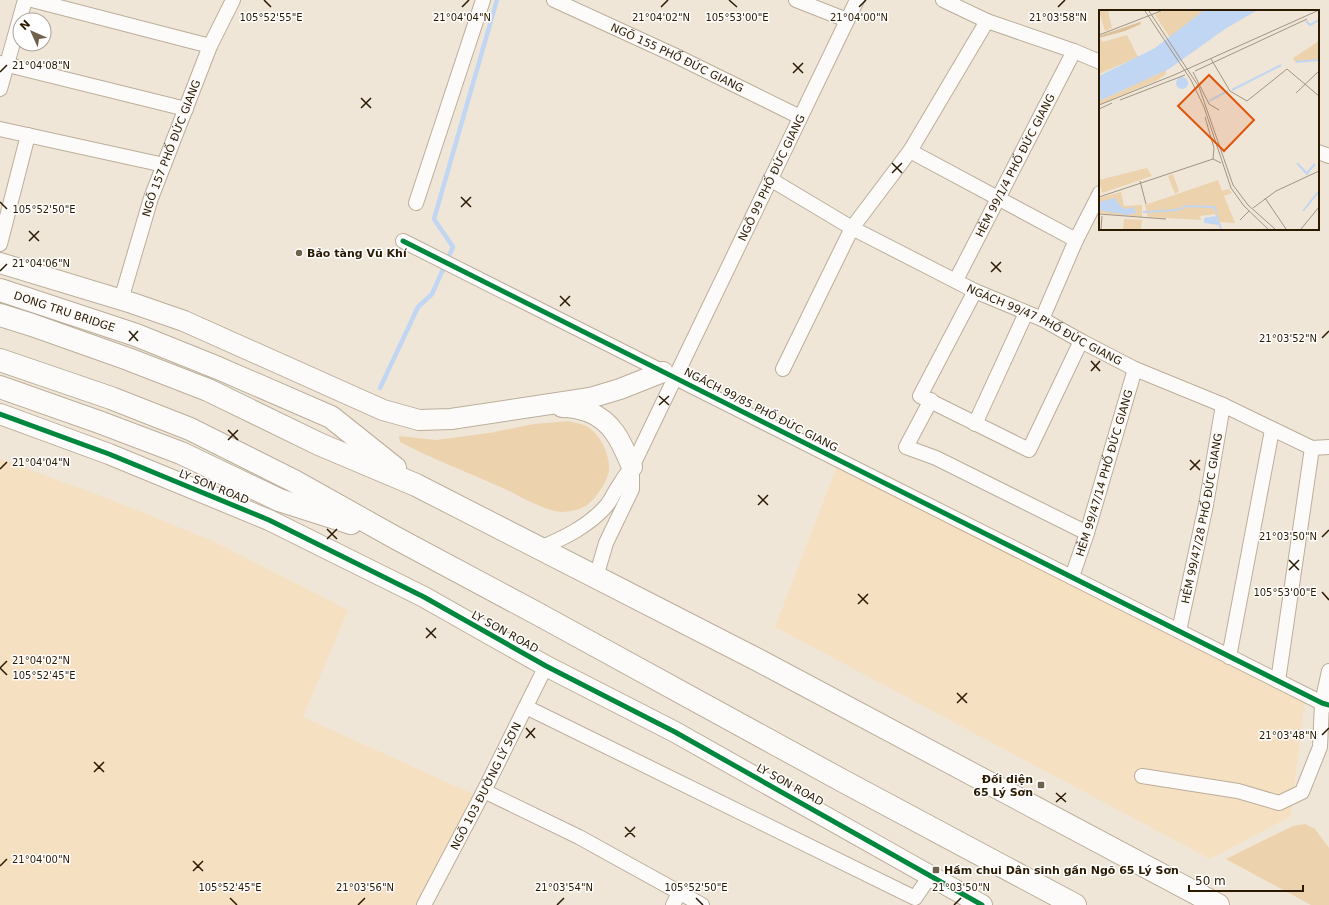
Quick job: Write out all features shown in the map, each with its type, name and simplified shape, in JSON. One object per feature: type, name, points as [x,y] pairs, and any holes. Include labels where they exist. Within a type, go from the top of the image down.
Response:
[{"type":"highway","name":"DONG TRU BRIDGE","points":[[0,290],[136,335],[218,368],[330,417],[416,485]]},
{"type":"highway","name":"DONG TRU BRIDGE","points":[[0,315],[128,359],[208,390],[319,444],[416,485]]},
{"type":"highway","name":"LY SON ROAD","points":[[0,360],[111,398],[190,429],[294,481],[850,785],[1075,905]]},
{"type":"highway","name":"LY SON ROAD","points":[[0,387],[181,453],[279,500],[394,537]]},
{"type":"highway","points":[[416,485],[758,660],[1218,905]]},
{"type":"street","points":[[0,89],[4,64],[25,0]]},
{"type":"street","points":[[32,0],[210,46]]},
{"type":"street","name":"NGÕ 157 PHỐ ĐỨC GIANG","points":[[121,300],[151,198],[210,46],[233,0]]},
{"type":"street","points":[[416,203],[483,0]]},
{"type":"street","name":"NGÕ 155 PHỐ ĐỨC GIANG","points":[[554,0],[674,55],[800,117]]},
{"type":"street","points":[[796,0],[847,20]]},
{"type":"street","name":"NGÕ 99 PHỐ ĐỨC GIANG","points":[[540,548],[568,535],[585,525],[599,514],[608,504],[632,466],[669,375],[685,354],[857,0]]},
{"type":"street","points":[[943,0],[987,21],[1074,51],[1099,62]]},
{"type":"street","points":[[783,369],[852,228],[910,151],[987,21]]},
{"type":"street","name":"HẺM 99/1/4 PHỐ ĐỨC GIANG","points":[[956,280],[1074,51]]},
{"type":"street","points":[[4,64],[186,109]]},
{"type":"street","points":[[0,129],[164,165]]},
{"type":"street","points":[[0,244],[28,136]]},
{"type":"street","points":[[910,151],[1076,240]]},
{"type":"street","points":[[1319,152],[1329,156]]},
{"type":"street","name":"NGÁCH 99/47 PHỐ ĐỨC GIANG","points":[[770,179],[852,228],[975,290],[1042,320],[1081,342],[1135,369],[1223,405],[1312,448],[1329,447]]},
{"type":"street","points":[[1042,320],[1076,240],[1099,195]]},
{"type":"street","name":"NGÁCH 99/85 PHỐ ĐỨC GIANG","points":[[403,241],[1325,704]]},
{"type":"street","points":[[0,263],[184,321],[383,410],[419,420],[471,416],[590,398],[669,375]]},
{"type":"street","points":[[975,290],[925,398],[906,447],[936,458],[1087,533]]},
{"type":"street","points":[[975,424],[1026,313]]},
{"type":"street","points":[[925,398],[1029,450],[1081,342]]},
{"type":"street","name":"HẺM 99/47/14 PHỐ ĐỨC GIANG","points":[[1072,578],[1087,533],[1135,369]]},
{"type":"street","name":"HẺM 99/47/28 PHỐ ĐỨC GIANG","points":[[1179,631],[1206,505],[1223,405]]},
{"type":"street","points":[[504,410],[567,407],[582,410],[598,416],[606,421],[615,432],[632,466],[632,489],[606,543],[596,577]]},
{"type":"street","name":"LY SON ROAD","points":[[0,414],[109,454],[269,520],[424,597],[546,666],[675,732],[982,905]]},
{"type":"street","points":[[1229,657],[1272,430]]},
{"type":"street","points":[[1278,681],[1312,448]]},
{"type":"street","name":"NGÕ 103 ĐƯỜNG LÝ SƠN","points":[[424,905],[484,791],[546,666]]},
{"type":"street","points":[[1142,776],[1238,791],[1279,802],[1302,792],[1320,747],[1329,671]]},
{"type":"street","points":[[526,707],[915,898],[930,876]]},
{"type":"street","points":[[484,791],[579,838],[676,899],[702,905]]},
{"type":"shaded area","points":[[569,421],[584,425],[591,429],[599,438],[609,461],[609,472],[605,482],[591,502],[581,508],[564,512],[555,511],[540,506],[505,489],[426,455],[400,442],[399,436],[436,440],[489,433],[534,424]]},
{"type":"shaded area","points":[[0,459],[104,497],[213,541],[348,610],[303,717],[473,794],[417,905],[0,905]]},
{"type":"shaded area","points":[[839,461],[1305,698],[1291,816],[1210,859],[775,627]]},
{"type":"shaded area","points":[[1305,824],[1315,829],[1329,848],[1329,905],[1311,905],[1226,859],[1293,826]]},
{"type":"waterway","points":[[380,388],[418,307],[432,294],[453,247],[434,219],[497,0]]},
{"type":"cycle path","points":[[403,241],[1322,703],[1329,705]]},
{"type":"cycle path","points":[[0,414],[109,454],[269,520],[424,597],[546,666],[675,732],[982,905]]},
{"type":"place","name":"Bảo tàng Vũ Khí","points":[[299,253]]},
{"type":"place","name":"Đối diện 65 Lý Sơn","points":[[1041,785]]},
{"type":"place","name":"Hầm chui Dân sinh gần Ngõ 65 Lý Sơn","points":[[936,870]]}]
